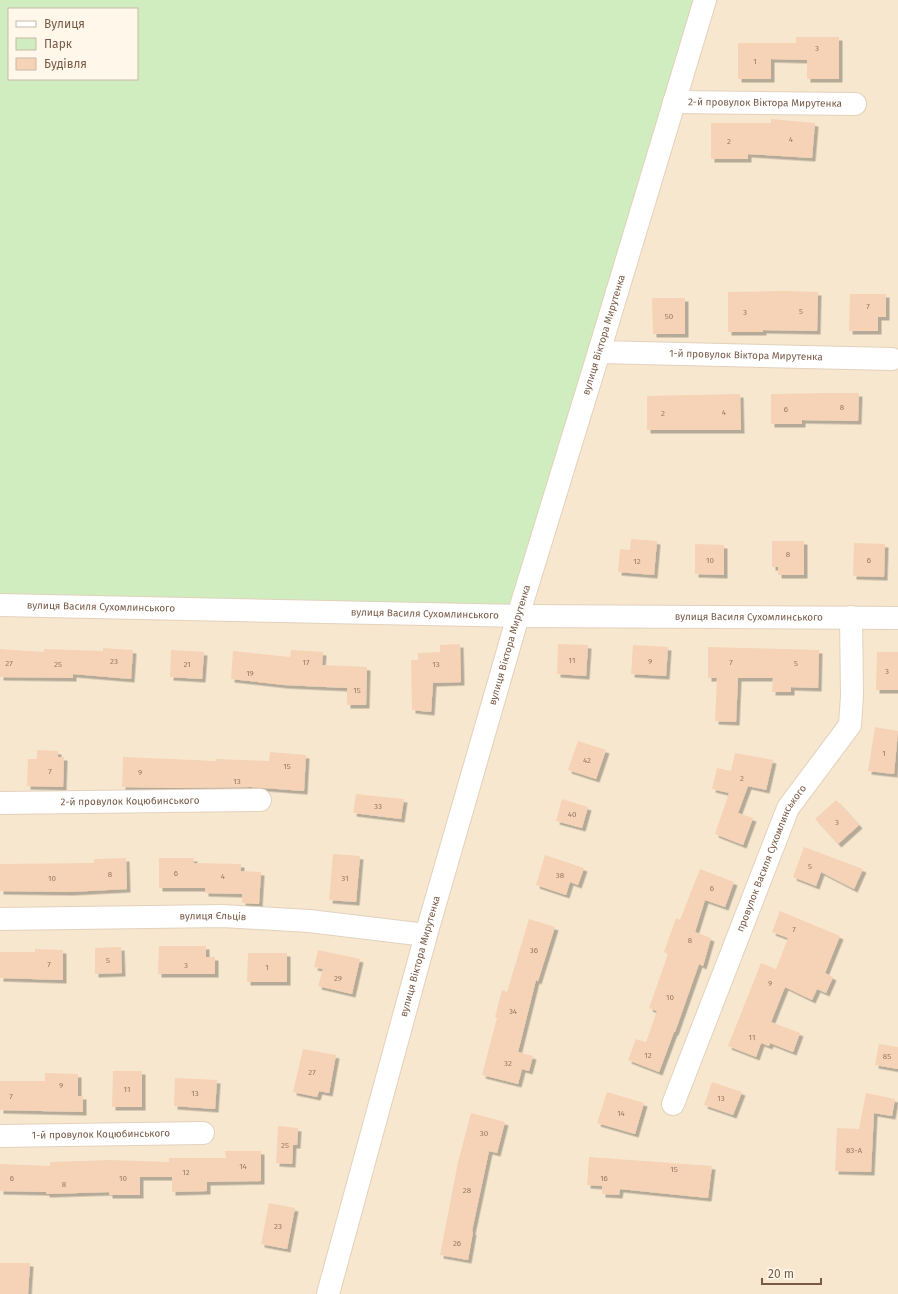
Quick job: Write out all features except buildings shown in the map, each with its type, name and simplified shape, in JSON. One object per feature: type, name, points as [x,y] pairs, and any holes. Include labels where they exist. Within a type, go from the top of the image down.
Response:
[{"type":"street","name":"вулиця Віктора Мирутенка","points":[[328,1294],[426,935],[518,616],[599,352],[704,0]]},
{"type":"street","name":"2-й провулок Віктора Мирутенка","points":[[674,102],[855,104]]},
{"type":"street","name":"1-й провулок Віктора Мирутенка","points":[[599,352],[892,359]]},
{"type":"street","name":"вулиця Василя Сухомлинського","points":[[0,605],[518,616],[898,618]]},
{"type":"street","name":"провулок Василя Сухомлинського","points":[[673,1104],[788,808],[850,725],[852,696],[851,617]]},
{"type":"street","name":"2-й провулок Коцюбинського","points":[[0,803],[260,800]]},
{"type":"street","name":"вулиця Єльців","points":[[0,919],[223,916],[309,921],[426,935]]},
{"type":"street","name":"1-й провулок Коцюбинського","points":[[0,1136],[202,1133]]},
{"type":"shaded area","points":[[698,0],[898,0],[898,1294],[0,1294],[0,597]]},
{"type":"green space","points":[[0,0],[698,0],[522,611],[0,597]]}]
